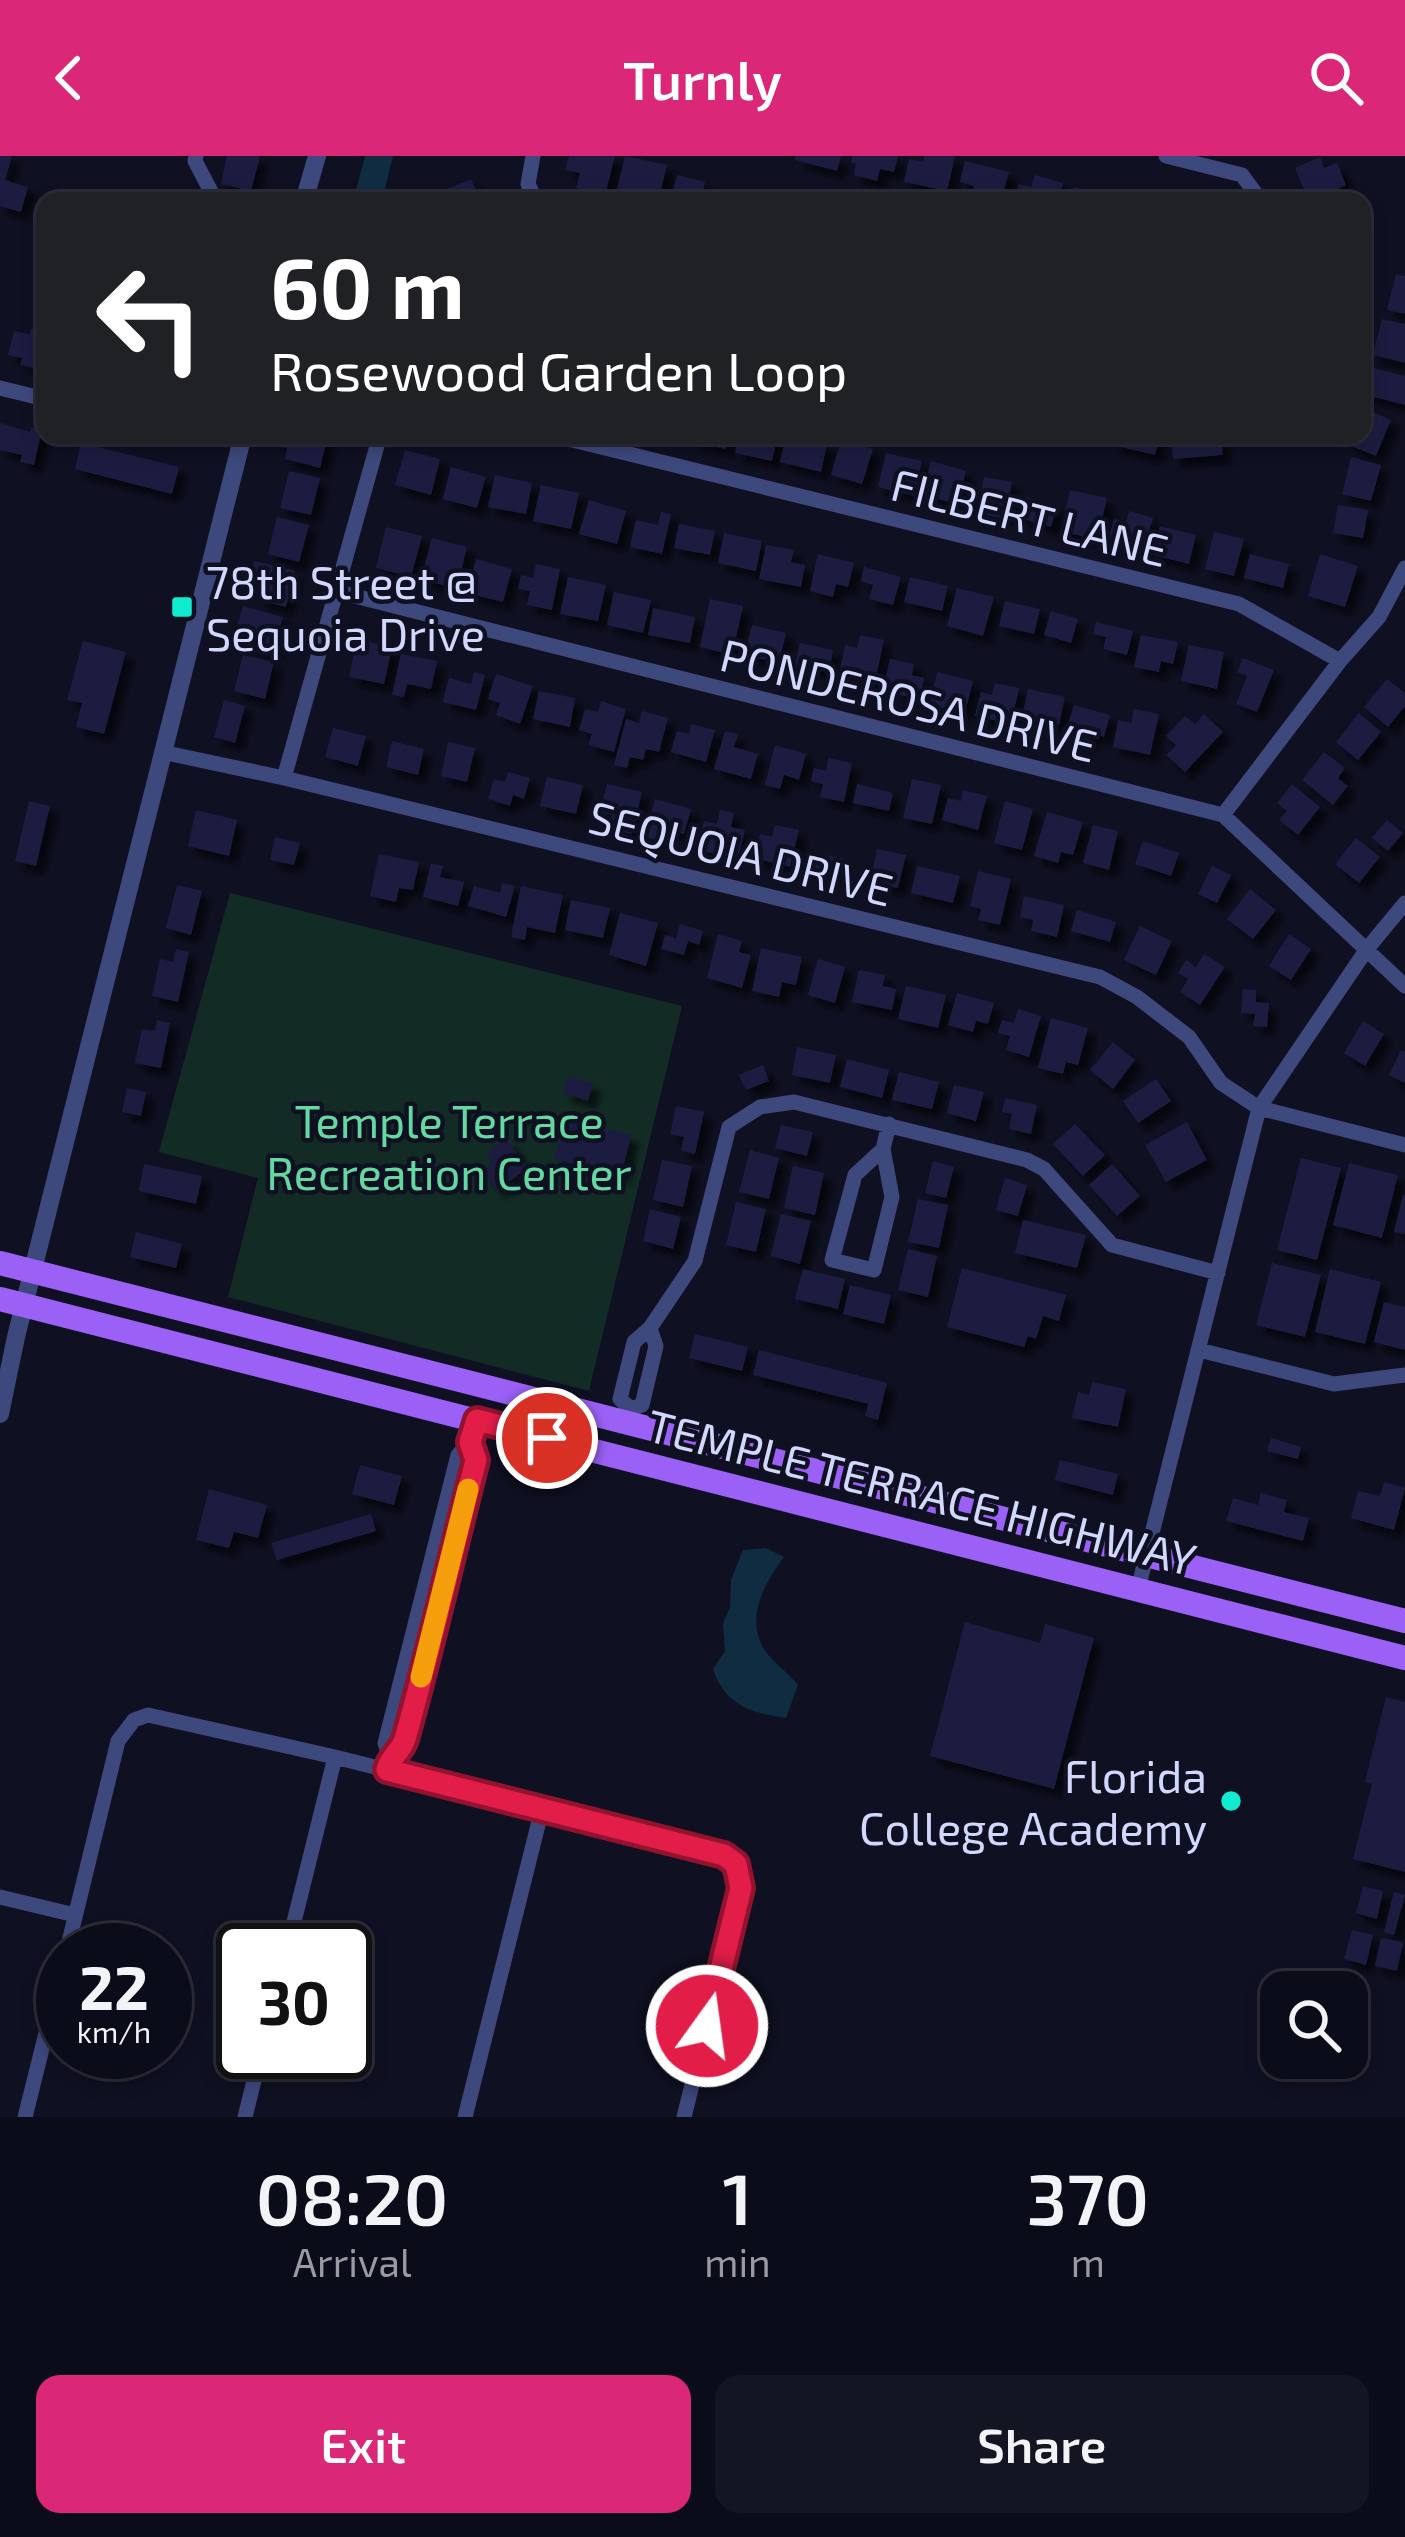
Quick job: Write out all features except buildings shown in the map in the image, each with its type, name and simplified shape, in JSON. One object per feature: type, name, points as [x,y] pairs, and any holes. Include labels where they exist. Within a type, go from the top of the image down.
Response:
[{"type":"main road","name":"TEMPLE TERRACE HIGHWAY","points":[[0,1263],[630,1416],[1405,1621]]},
{"type":"main road","name":"TEMPLE TERRACE HIGHWAY","points":[[12,1303],[473,1431],[1138,1589],[1405,1658]]},
{"type":"main road","points":[[473,1431],[503,1408],[616,1434],[630,1416]]},
{"type":"street","points":[[196,156],[212,192]]},
{"type":"street","points":[[306,192],[316,156]]},
{"type":"street","points":[[532,156],[528,184],[532,192]]},
{"type":"street","points":[[1166,156],[1242,176],[1254,192]]},
{"type":"street","points":[[0,388],[36,397]]},
{"type":"street","points":[[0,1414],[12,1303],[33,1272],[241,444]]},
{"type":"street","points":[[284,778],[377,444]]},
{"type":"street","name":"FILBERT LANE","points":[[589,444],[1238,604],[1340,662]]},
{"type":"street","points":[[1223,815],[1379,617],[1405,568]]},
{"type":"street","name":"PONDEROSA DRIVE","points":[[335,591],[1223,815],[1405,986]]},
{"type":"street","name":"SEQUOIA DRIVE","points":[[162,752],[1100,977],[1137,997],[1189,1037],[1221,1083],[1258,1108]]},
{"type":"street","points":[[1138,1589],[1258,1108],[1367,949],[1405,903]]},
{"type":"street","points":[[630,1416],[620,1399],[634,1342],[650,1328],[695,1261],[725,1137],[737,1119],[784,1101],[1036,1164],[1112,1245],[1218,1273]]},
{"type":"street","points":[[1258,1108],[1405,1145]]},
{"type":"street","points":[[883,1149],[855,1175],[832,1260],[874,1270],[892,1197],[883,1149],[890,1124]]},
{"type":"street","points":[[1199,1350],[1334,1384],[1405,1375]]},
{"type":"street","points":[[389,1764],[385,1742],[458,1455],[473,1431]]},
{"type":"street","points":[[389,1764],[403,1747],[476,1460],[473,1431]]},
{"type":"street","points":[[413,1633],[431,1637]]},
{"type":"street","points":[[73,1923],[118,1742],[134,1720],[148,1715],[335,1757],[389,1764],[724,1855],[736,1864],[741,1888],[684,2117]]},
{"type":"street","points":[[294,1923],[335,1757]]},
{"type":"street","points":[[465,2117],[542,1809]]},
{"type":"street","points":[[0,1897],[75,1916]]},
{"type":"street","points":[[26,2117],[36,2076]]},
{"type":"street","points":[[245,2117],[254,2079]]},
{"type":"green space","name":"Temple Terrace Recreation Center","points":[[230,893],[682,1006],[589,1391],[228,1297],[258,1178],[159,1152]]},
{"type":"water","points":[[365,156],[393,156],[384,192],[355,192]]},
{"type":"water","points":[[766,1548],[784,1557],[764,1589],[756,1625],[764,1649],[798,1685],[786,1718],[740,1705],[724,1691],[713,1669],[725,1651],[723,1624],[730,1607],[731,1580],[743,1550]]},
{"type":"slow traffic","points":[[421,1677],[468,1489]]},
{"type":"place","name":"78th Street @ Sequoia Drive","points":[[182,607]]},
{"type":"place","name":"Florida College Academy","points":[[1231,1801]]},
{"type":"route","points":[[547,1438],[477,1420],[470,1442],[476,1460],[422,1674],[403,1747],[390,1758],[387,1770],[724,1855],[736,1864],[741,1888],[707,2026]]}]
